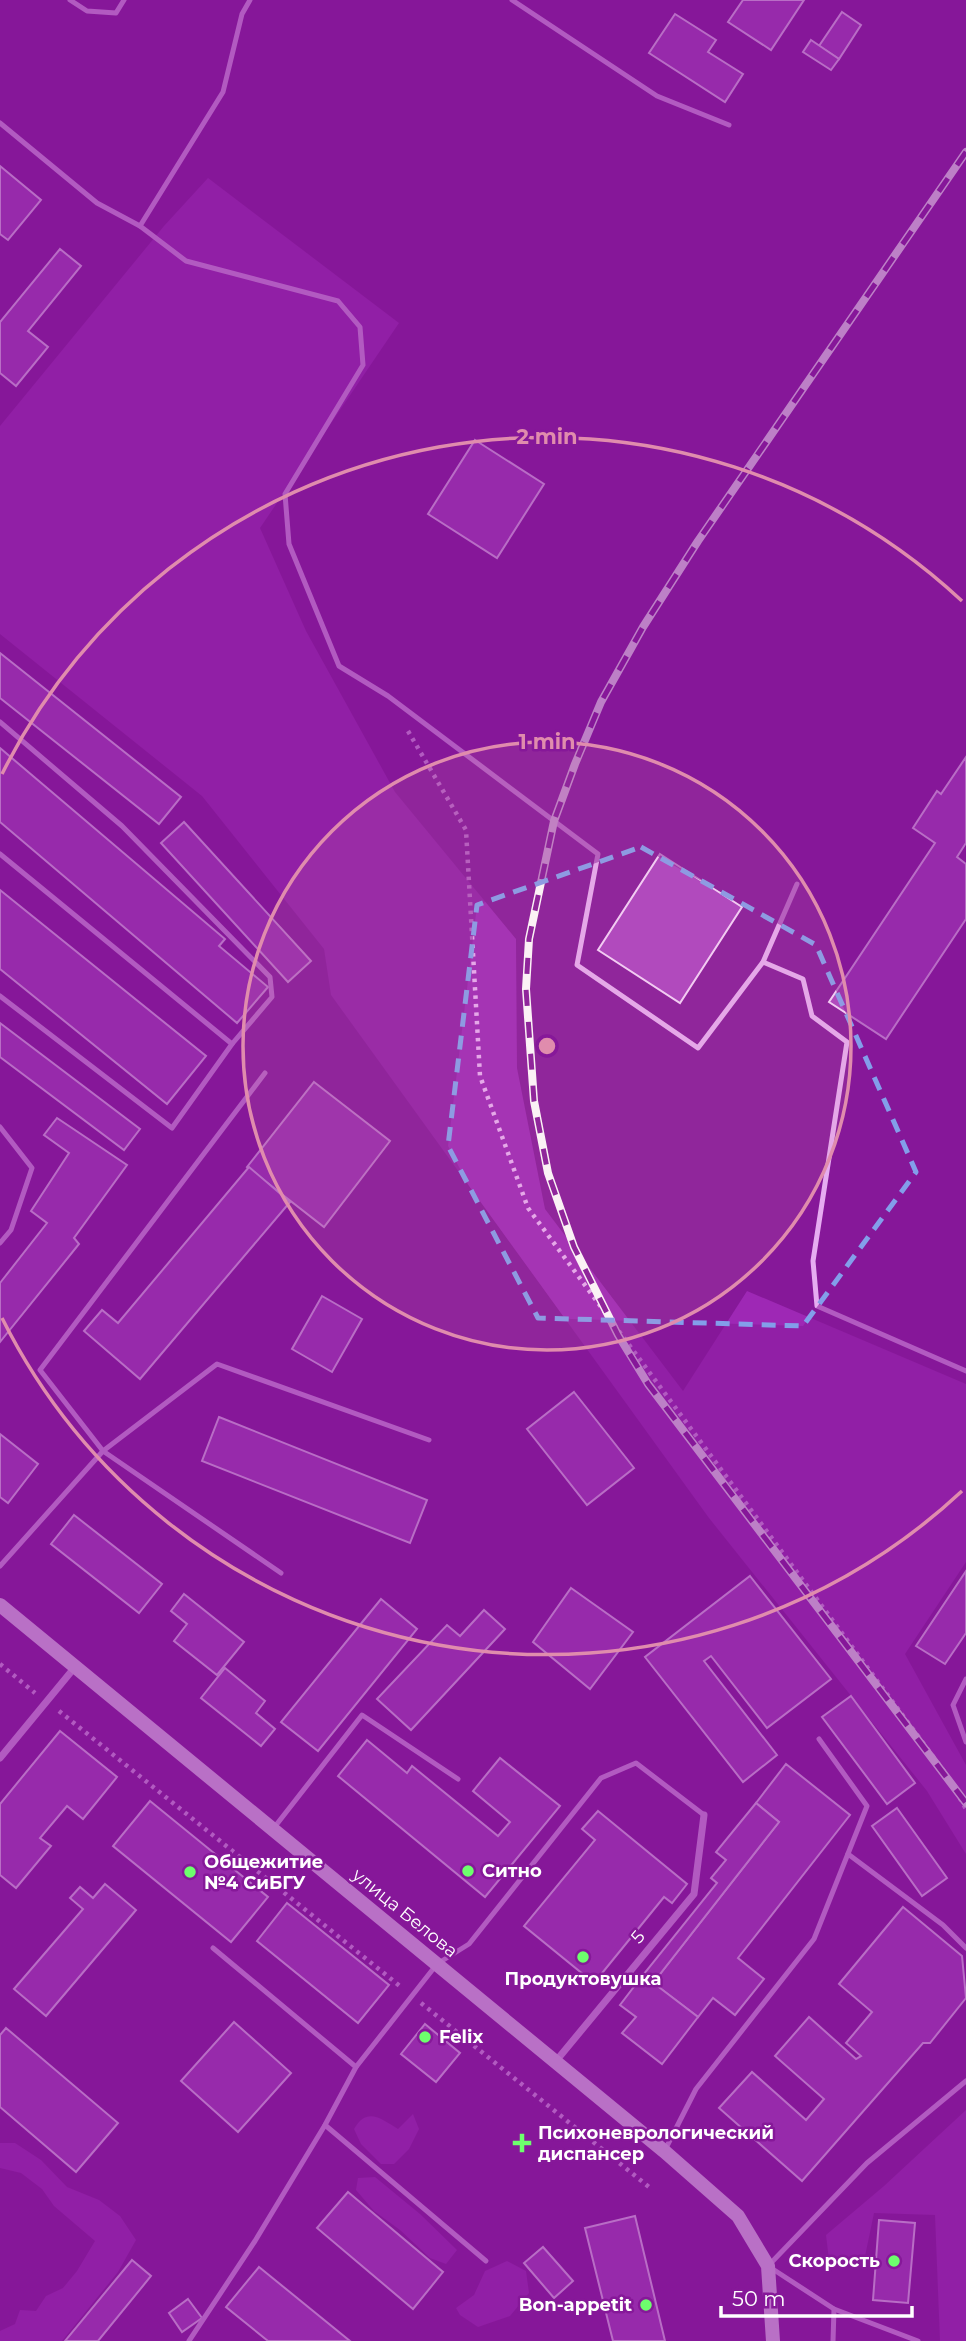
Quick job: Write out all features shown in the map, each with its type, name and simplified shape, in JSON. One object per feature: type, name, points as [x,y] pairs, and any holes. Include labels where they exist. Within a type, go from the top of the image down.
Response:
[{"type":"main road","name":"улица Белова","points":[[0,1605],[664,2151],[738,2216],[768,2266]]},
{"type":"main road","points":[[768,2266],[773,2341]]},
{"type":"street","points":[[0,1758],[76,1666]]},
{"type":"street","name":"5","points":[[556,2061],[694,1894],[704,1815]]},
{"type":"lane","points":[[70,0],[87,11],[116,13],[124,0]]},
{"type":"lane","points":[[140,226],[223,92],[242,13],[250,0]]},
{"type":"lane","points":[[512,0],[657,96],[729,124]]},
{"type":"lane","points":[[0,123],[97,203],[140,226],[186,261],[338,301],[360,327],[363,365],[285,494],[289,544],[339,666],[388,696],[598,855],[577,965],[698,1048],[763,962],[797,884]]},
{"type":"lane","points":[[0,722],[122,826],[270,977],[272,997],[232,1044],[172,1128],[0,996]]},
{"type":"lane","points":[[0,854],[232,1044]]},
{"type":"lane","points":[[763,962],[803,979],[812,1016],[847,1042],[813,1261],[817,1306],[966,1371]]},
{"type":"lane","points":[[265,1073],[40,1370],[103,1451],[281,1573]]},
{"type":"lane","points":[[0,1127],[32,1168],[11,1230],[0,1243]]},
{"type":"lane","points":[[0,1566],[103,1451],[217,1363],[429,1440]]},
{"type":"lane","points":[[966,1679],[953,1705],[966,1742]]},
{"type":"lane","points":[[273,1829],[362,1715],[458,1779]]},
{"type":"lane","points":[[664,2151],[696,2089],[814,1939],[867,1806],[819,1739]]},
{"type":"lane","points":[[189,2341],[256,2241],[326,2125],[356,2067],[437,1964],[469,1944],[601,1778],[636,1763],[704,1815]]},
{"type":"lane","points":[[848,1854],[943,1925],[966,1948]]},
{"type":"lane","points":[[214,1948],[356,2067]]},
{"type":"lane","points":[[918,2341],[834,2309],[768,2266],[867,2163],[966,2081]]},
{"type":"lane","points":[[326,2125],[486,2261]]},
{"type":"lane","points":[[833,2341],[834,2309]]},
{"type":"path","points":[[407,730],[466,830],[480,1076],[528,1208],[946,1774],[966,1809]]},
{"type":"path","points":[[0,1664],[649,2187]]},
{"type":"highlighted area","points":[[641,847],[816,945],[916,1172],[803,1326],[538,1318],[448,1146],[477,905]]},
{"type":"shaded area","points":[[208,178],[399,323],[260,528],[306,631],[395,792],[516,939],[517,1068],[545,1209],[683,1391],[747,1291],[966,1384],[966,1562],[905,1654],[966,1765],[966,1854],[927,1791],[709,1518],[331,995],[324,949],[202,796],[0,634],[0,426],[164,226]]},
{"type":"shaded area","points":[[966,2110],[966,2341],[940,2341],[935,2215],[874,2213],[863,2266],[829,2260],[826,2235]]},
{"type":"shaded area","points":[[413,2114],[419,2129],[409,2149],[394,2164],[381,2164],[361,2144],[354,2129],[369,2116],[380,2118],[398,2129]]},
{"type":"shaded area","points":[[0,2143],[15,2143],[41,2160],[67,2187],[99,2200],[120,2216],[136,2240],[118,2272],[62,2341],[0,2341],[0,2331],[15,2324],[20,2310],[36,2311],[46,2296],[63,2288],[95,2241],[54,2206],[42,2189],[21,2173],[0,2168]]},
{"type":"shaded area","points":[[375,2177],[420,2214],[457,2250],[446,2264],[430,2258],[400,2230],[374,2211],[356,2190],[358,2178]]},
{"type":"shaded area","points":[[507,2261],[526,2271],[529,2293],[510,2316],[478,2327],[460,2315],[456,2308],[474,2295],[485,2271]]},
{"type":"building","points":[[743,0],[804,0],[771,50],[728,22]]},
{"type":"building","points":[[842,12],[861,25],[839,59],[819,46]]},
{"type":"building","points":[[675,14],[716,40],[708,52],[743,74],[725,102],[649,53]]},
{"type":"building","points":[[811,40],[839,59],[831,70],[803,52]]},
{"type":"building","points":[[0,166],[41,200],[8,240],[0,234]]},
{"type":"building","points":[[60,249],[81,266],[28,331],[48,347],[16,386],[0,373],[0,322]]},
{"type":"building","points":[[475,440],[544,484],[497,558],[428,514]]},
{"type":"building","points":[[0,653],[181,797],[159,824],[0,698]]},
{"type":"building","points":[[0,748],[225,939],[219,946],[268,987],[237,1023],[0,822]]},
{"type":"building","points":[[966,757],[966,843],[957,857],[966,864],[966,919],[886,1039],[829,1002],[935,843],[913,828],[937,791],[941,794]]},
{"type":"building","points":[[184,822],[311,961],[288,982],[161,843]]},
{"type":"building","points":[[660,854],[742,907],[680,1003],[598,950]]},
{"type":"building","points":[[0,890],[206,1056],[167,1104],[0,969]]},
{"type":"building","points":[[0,1023],[140,1129],[124,1150],[0,1057]]},
{"type":"building","points":[[314,1082],[390,1141],[324,1227],[247,1167]]},
{"type":"building","points":[[57,1118],[127,1165],[74,1238],[79,1244],[0,1342],[0,1283],[47,1223],[31,1211],[69,1153],[44,1135]]},
{"type":"building","points":[[249,1167],[290,1202],[140,1379],[84,1331],[102,1310],[118,1323]]},
{"type":"building","points":[[322,1296],[362,1319],[332,1372],[292,1349]]},
{"type":"building","points":[[574,1392],[634,1468],[587,1505],[527,1429]]},
{"type":"building","points":[[219,1417],[427,1500],[410,1543],[202,1461]]},
{"type":"building","points":[[0,1434],[38,1464],[8,1503],[0,1497]]},
{"type":"building","points":[[74,1515],[162,1584],[139,1613],[51,1544]]},
{"type":"building","points":[[966,1571],[966,1633],[945,1664],[916,1646]]},
{"type":"building","points":[[750,1576],[831,1679],[767,1728],[711,1656],[704,1661],[777,1755],[743,1782],[645,1657]]},
{"type":"building","points":[[571,1588],[633,1632],[590,1689],[533,1642]]},
{"type":"building","points":[[184,1594],[244,1642],[217,1675],[174,1641],[187,1624],[171,1611]]},
{"type":"building","points":[[381,1599],[417,1629],[318,1751],[281,1722]]},
{"type":"building","points":[[484,1610],[505,1629],[411,1730],[377,1699],[447,1625],[460,1636]]},
{"type":"building","points":[[225,1668],[265,1701],[256,1713],[275,1729],[261,1746],[201,1698]]},
{"type":"building","points":[[851,1696],[915,1783],[887,1804],[822,1717]]},
{"type":"building","points":[[60,1731],[117,1777],[83,1819],[67,1806],[40,1838],[51,1846],[16,1888],[0,1875],[0,1804]]},
{"type":"building","points":[[367,1740],[407,1773],[412,1766],[498,1836],[510,1822],[473,1791],[500,1758],[560,1806],[485,1897],[338,1776]]},
{"type":"building","points":[[786,1764],[850,1815],[738,1958],[764,1979],[735,2015],[713,1998],[698,2017],[653,1983],[779,1822],[756,1803]]},
{"type":"building","name":"Общежитие №4 СиБГУ","points":[[150,1801],[268,1897],[231,1942],[113,1846]]},
{"type":"building","points":[[756,1803],[779,1822],[653,1983],[643,1975],[717,1883],[711,1878],[726,1860],[716,1852]]},
{"type":"building","points":[[897,1808],[947,1878],[922,1896],[872,1826]]},
{"type":"building","points":[[598,1811],[687,1884],[672,1903],[664,1897],[594,1983],[524,1926],[595,1840],[582,1829]]},
{"type":"building","points":[[105,1884],[136,1910],[46,2016],[14,1989],[83,1909],[70,1898],[80,1887],[93,1898]]},
{"type":"building","points":[[287,1903],[389,1985],[358,2023],[257,1941]]},
{"type":"building","points":[[903,1907],[962,1956],[966,1998],[930,2043],[923,2043],[802,2181],[719,2108],[752,2072],[806,2120],[824,2099],[775,2056],[809,2017],[856,2059],[861,2056],[846,2043],[872,2012],[839,1984]]},
{"type":"building","points":[[643,1975],[698,2017],[662,2064],[622,2033],[636,2017],[620,2005]]},
{"type":"building","points":[[234,2022],[291,2073],[238,2132],[181,2081]]},
{"type":"building","points":[[425,2024],[460,2053],[436,2082],[401,2054]]},
{"type":"building","points":[[6,2028],[118,2123],[76,2172],[0,2107],[0,2035]]},
{"type":"building","points":[[348,2192],[443,2272],[413,2309],[317,2228]]},
{"type":"building","points":[[635,2216],[665,2341],[613,2341],[585,2228]]},
{"type":"building","name":"Скорость","points":[[879,2220],[915,2223],[908,2303],[873,2300]]},
{"type":"building","points":[[543,2247],[573,2281],[554,2298],[524,2263]]},
{"type":"building","points":[[132,2260],[151,2276],[98,2341],[65,2341]]},
{"type":"building","points":[[259,2267],[350,2341],[268,2341],[226,2307]]},
{"type":"building","points":[[188,2299],[202,2318],[182,2332],[169,2313]]},
{"type":"railway","points":[[966,152],[698,541],[643,627],[601,702],[554,821],[529,939],[526,989],[534,1101],[548,1173],[574,1247],[618,1335],[648,1384],[966,1803]]},
{"type":"place","name":"Ситно","points":[[468,1871]]},
{"type":"place","name":"Общежитие №4 СиБГУ","points":[[190,1872]]},
{"type":"place","name":"Продуктовушка","points":[[583,1957]]},
{"type":"place","name":"Felix","points":[[425,2037]]},
{"type":"place","name":"Психоневрологический диспансер","points":[[522,2143]]},
{"type":"place","name":"Скорость","points":[[894,2261]]},
{"type":"place","name":"Bon-appetit","points":[[646,2305]]}]
